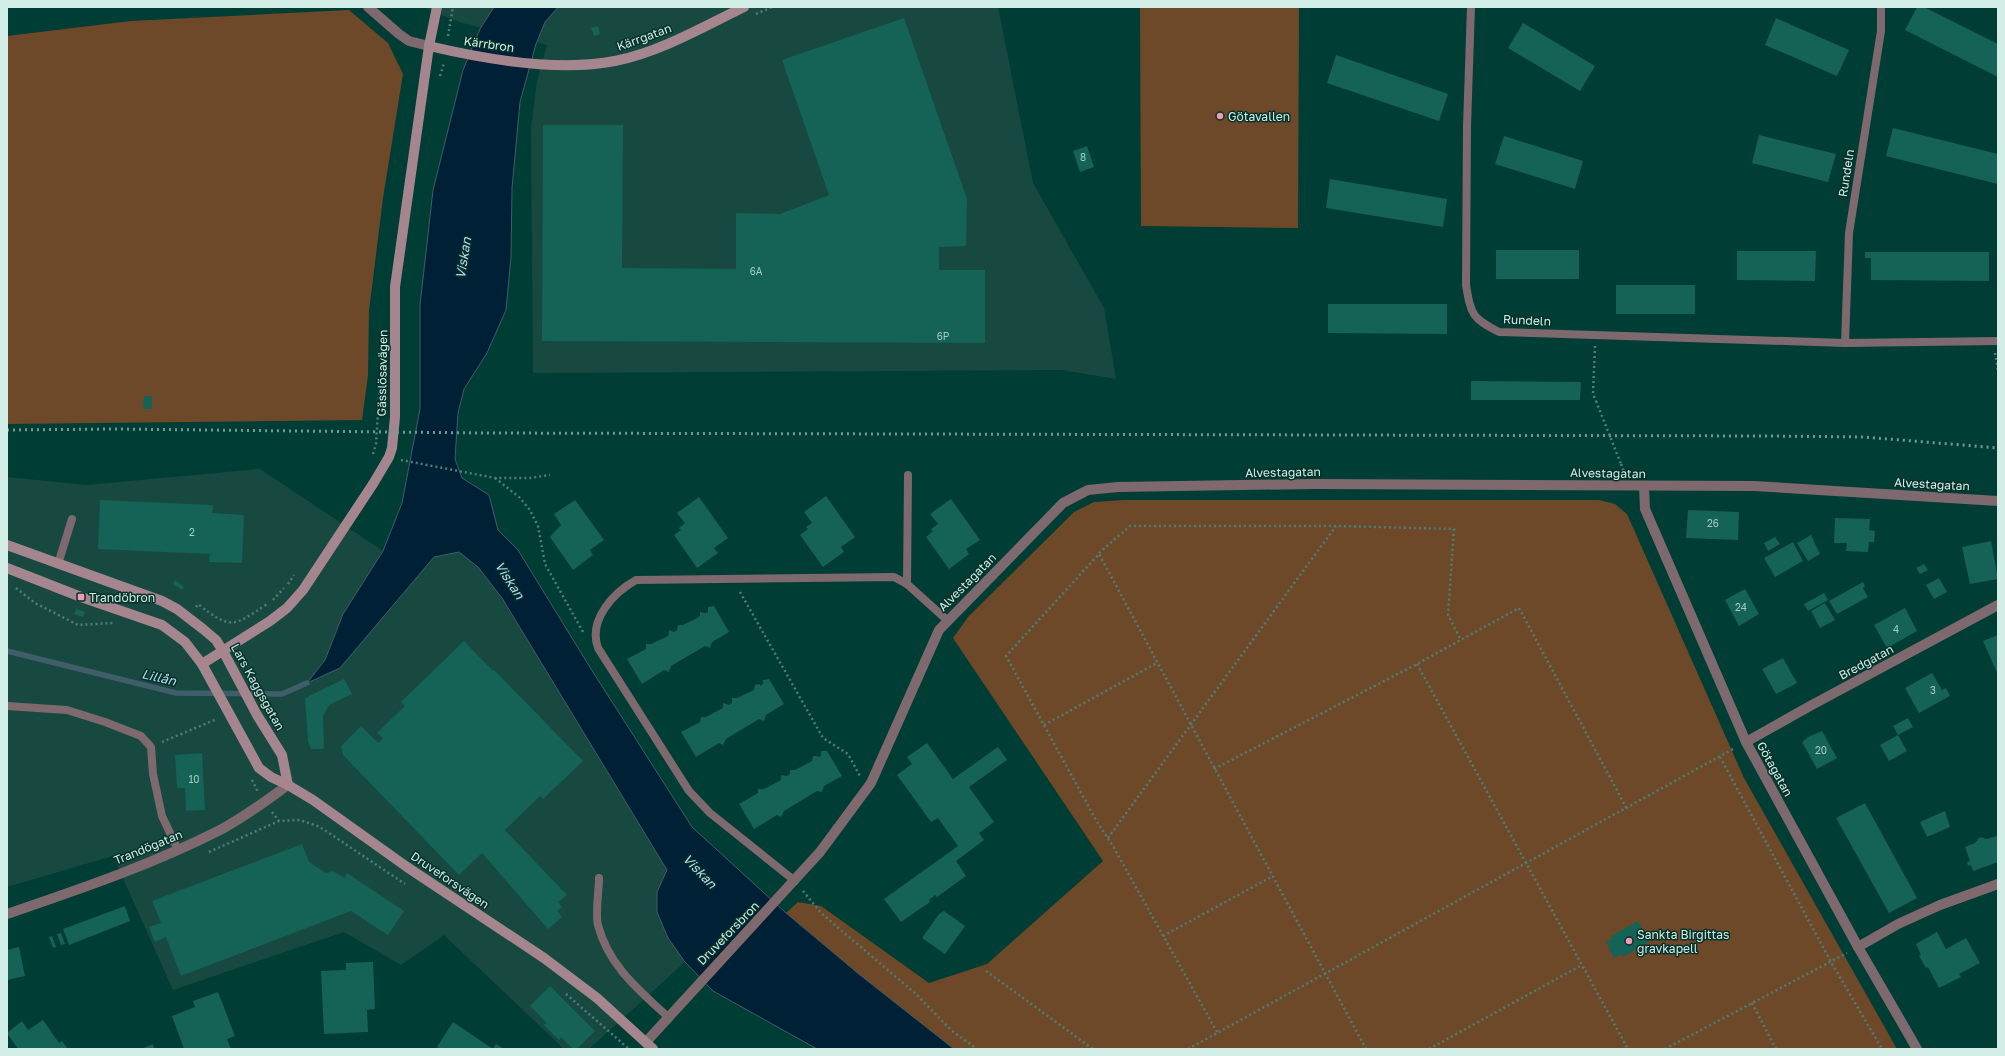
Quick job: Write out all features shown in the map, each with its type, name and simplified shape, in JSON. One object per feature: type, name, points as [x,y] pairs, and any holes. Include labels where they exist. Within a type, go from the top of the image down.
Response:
[{"type":"street","points":[[368,7],[409,41],[429,46]]},
{"type":"street","name":"Gässlösavägen","points":[[202,664],[287,608],[303,590],[373,484],[392,448],[395,416],[395,288],[429,46],[437,7]]},
{"type":"street","name":"Kärrgatan","points":[[546,64],[578,65],[616,61],[672,42],[744,7]]},
{"type":"street","name":"Kärrbron","points":[[429,46],[460,53],[546,64]]},
{"type":"street","name":"Alvestagatan","points":[[780,897],[820,852],[871,783],[938,630],[1063,503],[1088,490],[1118,487],[1312,484],[1602,485],[1644,487],[1754,486],[1998,501]]},
{"type":"street","name":"Götagatan","points":[[1644,487],[1645,509],[1746,742],[1858,947],[1917,1049]]},
{"type":"street","name":"Lars Kaggsgatan","points":[[7,545],[162,601],[177,609],[216,640],[257,715],[282,755],[288,784]]},
{"type":"street","points":[[7,568],[80,597],[162,625],[186,642],[202,664]]},
{"type":"street","name":"Bredgatan","points":[[1746,742],[1998,605]]},
{"type":"street","name":"Druveforsvägen","points":[[202,664],[259,768],[272,778],[288,784],[314,800],[454,899],[544,958],[597,998],[649,1046]]},
{"type":"street","name":"Trandögatan","points":[[7,914],[178,850],[223,828],[265,802],[288,784]]},
{"type":"street","points":[[1858,947],[1898,924],[1940,905],[1998,884]]},
{"type":"street","name":"Druveforsbron","points":[[668,1017],[780,897]]},
{"type":"street","points":[[649,1046],[668,1017]]},
{"type":"lane","name":"Rundeln","points":[[1471,7],[1466,142],[1466,286],[1470,310],[1480,322],[1500,332],[1845,343],[1998,341]]},
{"type":"lane","name":"Rundeln","points":[[1845,343],[1848,233],[1881,31],[1881,7]]},
{"type":"lane","points":[[906,584],[908,475]]},
{"type":"lane","points":[[58,564],[72,519]]},
{"type":"lane","points":[[795,881],[710,813],[689,791],[602,654],[594,638],[595,628],[610,601],[623,588],[636,580],[894,577],[906,584],[947,620]]},
{"type":"lane","points":[[7,706],[67,710],[105,722],[141,736],[151,747],[153,774],[162,816],[178,850]]},
{"type":"lane","points":[[599,878],[597,923],[608,952],[631,983],[668,1017]]},
{"type":"path","points":[[446,50],[453,7]]},
{"type":"path","points":[[1596,335],[1593,394],[1621,464]]},
{"type":"path","points":[[371,458],[376,444],[378,397]]},
{"type":"path","points":[[400,460],[496,478],[530,478],[550,476]]},
{"type":"path","points":[[496,478],[510,488],[530,510],[538,526],[545,564],[583,633],[594,638]]},
{"type":"path","points":[[1217,1032],[1006,656],[1099,554],[1130,526],[1337,526],[1454,529],[1448,615],[1461,640]]},
{"type":"path","points":[[1108,838],[1337,526]]},
{"type":"path","points":[[1099,554],[1366,1049]]},
{"type":"path","points":[[196,607],[198,604],[223,623],[234,623],[272,600],[295,574]]},
{"type":"path","points":[[733,579],[823,738],[848,754],[860,776],[871,783]]},
{"type":"path","points":[[14,586],[35,603],[78,625],[117,623]]},
{"type":"path","points":[[1214,769],[1417,664],[1519,608],[1626,808]]},
{"type":"path","points":[[1044,725],[1157,663]]},
{"type":"path","points":[[1417,664],[1628,1049]]},
{"type":"path","points":[[151,747],[218,719]]},
{"type":"path","points":[[1188,1049],[1746,742]]},
{"type":"path","points":[[1720,757],[1831,962],[1882,1049]]},
{"type":"path","points":[[206,854],[279,821],[300,820],[320,827],[406,885]]},
{"type":"path","points":[[1163,936],[1273,876]]},
{"type":"path","points":[[795,881],[821,913],[916,994],[952,1030],[977,1049]]},
{"type":"path","points":[[1665,1049],[1858,947]]},
{"type":"path","points":[[1429,1049],[1582,965]]},
{"type":"path","points":[[986,971],[1093,1049]]},
{"type":"path","points":[[562,990],[629,1049]]},
{"type":"path","points":[[1752,1003],[1776,1049]]},
{"type":"shaded area","points":[[423,7],[998,7],[1033,183],[1104,308],[1116,379],[1062,370],[533,373],[531,128],[537,81],[547,45],[459,22]]},
{"type":"shaded area","name":"Götavallen","points":[[1140,7],[1299,7],[1298,228],[1141,226]]},
{"type":"shaded area","points":[[349,10],[388,43],[403,74],[383,198],[369,311],[368,375],[362,420],[7,424],[7,36],[131,21]]},
{"type":"shaded area","points":[[260,469],[383,551],[343,614],[325,660],[308,682],[340,668],[434,557],[459,552],[478,567],[502,598],[667,870],[657,892],[668,938],[685,962],[589,1049],[564,1049],[444,935],[401,965],[344,932],[173,990],[113,856],[7,887],[7,477],[87,485]]},
{"type":"shaded area","points":[[1123,500],[1599,500],[1615,504],[1627,514],[1744,778],[1897,1049],[954,1049],[860,975],[786,913],[798,902],[821,906],[929,983],[987,964],[1103,861],[953,638],[968,617],[1074,512],[1094,502]]},
{"type":"water","name":"Viskan","points":[[494,7],[558,7],[545,22],[536,44],[520,102],[512,188],[511,257],[506,310],[487,353],[464,389],[458,413],[455,459],[462,478],[489,495],[498,530],[518,550],[591,669],[692,827],[786,913],[860,975],[954,1049],[817,1049],[713,991],[685,962],[668,938],[657,912],[657,892],[667,870],[502,598],[478,567],[459,552],[434,557],[340,668],[307,683],[325,660],[343,614],[383,551],[402,503],[420,409],[420,305],[433,190],[463,70],[480,29]]},
{"type":"building","points":[[1917,7],[1924,7],[1998,44],[1998,77],[1905,30]]},
{"type":"building","points":[[904,18],[967,199],[966,246],[939,247],[939,270],[985,270],[985,343],[542,341],[543,125],[623,125],[622,268],[736,269],[736,213],[780,214],[829,195],[782,60]]},
{"type":"building","points":[[1776,18],[1849,50],[1837,76],[1765,45]]},
{"type":"building","points":[[1523,23],[1595,66],[1580,91],[1508,48]]},
{"type":"building","points":[[598,26],[600,34],[594,36],[591,28]]},
{"type":"building","points":[[1336,55],[1448,94],[1439,121],[1327,83]]},
{"type":"building","points":[[1893,128],[1998,154],[1998,184],[1886,156]]},
{"type":"building","points":[[1759,135],[1836,154],[1828,182],[1752,163]]},
{"type":"building","points":[[1504,136],[1583,161],[1575,189],[1495,164]]},
{"type":"building","points":[[1087,146],[1094,167],[1080,172],[1073,151]]},
{"type":"building","points":[[1330,179],[1447,199],[1443,227],[1326,208]]},
{"type":"building","points":[[1496,250],[1579,250],[1579,279],[1496,279]]},
{"type":"building","points":[[1737,251],[1816,251],[1815,281],[1737,280]]},
{"type":"building","points":[[1865,252],[1989,252],[1989,281],[1871,280],[1871,258],[1865,258]]},
{"type":"building","points":[[1616,285],[1695,285],[1695,314],[1616,314]]},
{"type":"building","points":[[1328,304],[1447,304],[1447,334],[1328,333]]},
{"type":"building","points":[[1471,381],[1581,382],[1580,400],[1471,400]]},
{"type":"building","points":[[144,396],[152,396],[152,409],[143,409]]},
{"type":"building","points":[[826,496],[855,537],[841,547],[844,552],[823,567],[800,535],[808,529],[806,527],[812,523],[804,512]]},
{"type":"building","points":[[699,497],[728,538],[714,548],[718,553],[697,568],[674,535],[681,530],[679,528],[685,523],[677,513]]},
{"type":"building","points":[[951,499],[980,540],[966,549],[969,554],[949,569],[926,537],[933,531],[931,529],[938,524],[930,514]]},
{"type":"building","points":[[100,500],[213,505],[212,513],[244,515],[242,563],[209,562],[210,554],[98,549]]},
{"type":"building","points":[[575,500],[604,540],[590,550],[593,555],[573,570],[550,537],[561,525],[554,514]]},
{"type":"building","points":[[1688,510],[1739,512],[1738,540],[1686,538]]},
{"type":"building","points":[[1835,518],[1870,519],[1869,530],[1875,531],[1874,542],[1869,542],[1868,552],[1846,551],[1847,543],[1834,543]]},
{"type":"building","points":[[1811,535],[1820,554],[1808,561],[1797,543]]},
{"type":"building","points":[[1775,537],[1780,544],[1768,551],[1764,543]]},
{"type":"building","points":[[1991,541],[1998,579],[1970,584],[1962,547]]},
{"type":"building","points":[[1793,542],[1803,561],[1775,577],[1764,558]]},
{"type":"building","points":[[1924,564],[1928,570],[1920,574],[1916,568]]},
{"type":"building","points":[[1939,578],[1947,592],[1934,599],[1926,585]]},
{"type":"building","points":[[175,580],[184,587],[182,590],[173,584]]},
{"type":"building","points":[[1863,582],[1865,586],[1863,588],[1868,597],[1837,614],[1829,601]]},
{"type":"building","points":[[1745,589],[1759,614],[1739,626],[1725,600]]},
{"type":"building","points":[[1824,593],[1828,600],[1808,611],[1804,604]]},
{"type":"building","points":[[1825,603],[1835,620],[1820,628],[1811,611]]},
{"type":"building","points":[[714,606],[729,632],[712,642],[710,648],[705,646],[671,666],[669,672],[664,670],[642,684],[627,659],[646,649],[646,644],[651,644],[668,636],[669,630],[674,632],[677,630],[678,625],[683,625],[697,618],[700,616],[700,612],[706,613],[708,612],[708,607]]},
{"type":"building","points":[[1905,608],[1917,631],[1887,648],[1874,625]]},
{"type":"building","points":[[76,609],[85,612],[83,617],[74,614]]},
{"type":"building","points":[[1998,635],[1998,675],[1983,641]]},
{"type":"building","points":[[464,641],[583,761],[543,799],[540,796],[505,830],[567,895],[558,902],[562,907],[557,911],[562,917],[548,929],[482,853],[459,875],[343,755],[341,746],[361,726],[378,743],[383,738],[377,733],[405,706],[401,702]]},
{"type":"building","points":[[1783,658],[1797,683],[1776,694],[1762,669]]},
{"type":"building","points":[[1932,673],[1942,690],[1946,688],[1950,696],[1919,713],[1905,688]]},
{"type":"building","points":[[344,679],[352,694],[329,705],[323,716],[324,749],[311,749],[308,741],[305,698]]},
{"type":"building","points":[[769,679],[784,704],[766,715],[764,721],[759,719],[726,739],[723,745],[719,743],[696,757],[681,732],[700,722],[701,717],[706,717],[723,708],[723,703],[729,705],[732,703],[732,698],[737,698],[754,690],[755,685],[760,684],[760,686],[763,684],[763,680]]},
{"type":"building","points":[[1908,718],[1913,727],[1898,735],[1893,726]]},
{"type":"building","points":[[1822,731],[1837,758],[1817,769],[1802,742],[1808,737]]},
{"type":"building","points":[[1898,735],[1907,751],[1889,761],[1880,745]]},
{"type":"building","points":[[927,743],[953,779],[998,747],[1007,760],[969,787],[994,822],[979,833],[984,840],[956,861],[966,876],[937,897],[935,895],[929,900],[930,902],[901,922],[884,899],[958,846],[938,818],[931,822],[897,775],[912,764],[907,757]]},
{"type":"building","points":[[821,751],[827,751],[842,776],[824,786],[822,792],[817,791],[784,811],[781,817],[777,815],[754,829],[739,804],[758,793],[758,789],[764,789],[781,780],[781,775],[787,776],[790,774],[790,770],[795,770],[812,761],[813,756],[821,756]]},
{"type":"building","points":[[202,753],[205,810],[186,811],[185,788],[177,788],[175,755]]},
{"type":"building","points":[[1865,803],[1917,898],[1889,913],[1836,818]]},
{"type":"building","points":[[1945,811],[1950,827],[1927,837],[1920,822]]},
{"type":"building","points":[[1997,836],[1998,862],[1973,871],[1971,865],[1968,866],[1967,862],[1970,861],[1965,847],[1975,843],[1980,837],[1987,839]]},
{"type":"building","points":[[302,844],[309,862],[326,873],[333,871],[344,878],[347,873],[404,911],[388,935],[351,911],[181,976],[166,937],[155,942],[149,927],[161,923],[152,901]]},
{"type":"building","points":[[125,906],[130,921],[69,945],[63,929]]},
{"type":"building","points":[[944,911],[965,926],[945,954],[922,938],[939,914]]},
{"type":"building","name":"Sankta Birgittas gravkapell","points":[[1638,921],[1649,942],[1623,957],[1621,954],[1614,958],[1606,942],[1612,939],[1611,936]]},
{"type":"building","points":[[1937,932],[1946,949],[1966,938],[1980,963],[1959,974],[1961,977],[1939,988],[1928,967],[1926,968],[1919,956],[1921,955],[1916,944]]},
{"type":"building","points":[[61,933],[65,944],[61,945],[57,934]]},
{"type":"building","points":[[52,936],[56,947],[53,948],[49,937]]},
{"type":"building","points":[[19,947],[25,976],[7,980],[7,950]]},
{"type":"building","points":[[373,962],[375,1009],[367,1010],[368,1032],[324,1034],[321,971],[346,970],[346,963]]},
{"type":"building","points":[[550,986],[595,1031],[577,1049],[573,1049],[561,1037],[559,1040],[544,1025],[547,1023],[530,1006]]},
{"type":"building","points":[[218,992],[235,1036],[227,1039],[231,1049],[184,1049],[172,1016],[195,1007],[193,1001]]},
{"type":"building","points":[[43,1020],[59,1043],[62,1041],[68,1049],[18,1049],[7,1033],[22,1021],[28,1030]]},
{"type":"building","points":[[453,1022],[493,1049],[440,1049],[437,1047]]},
{"type":"building","points":[[153,1044],[154,1049],[141,1049]]},
{"type":"building","points":[[496,1044],[504,1049],[493,1049]]},
{"type":"waterway","name":"Lillån","points":[[7,651],[176,693],[282,694],[307,683]]},
{"type":"railway","points":[[7,430],[116,429],[482,433],[1769,436],[1864,437],[1998,448]]},
{"type":"place","name":"Götavallen","points":[[1220,116]]},
{"type":"place","name":"Trandöbron","points":[[81,597]]},
{"type":"place","name":"Sankta Birgittas gravkapell","points":[[1629,941]]}]
